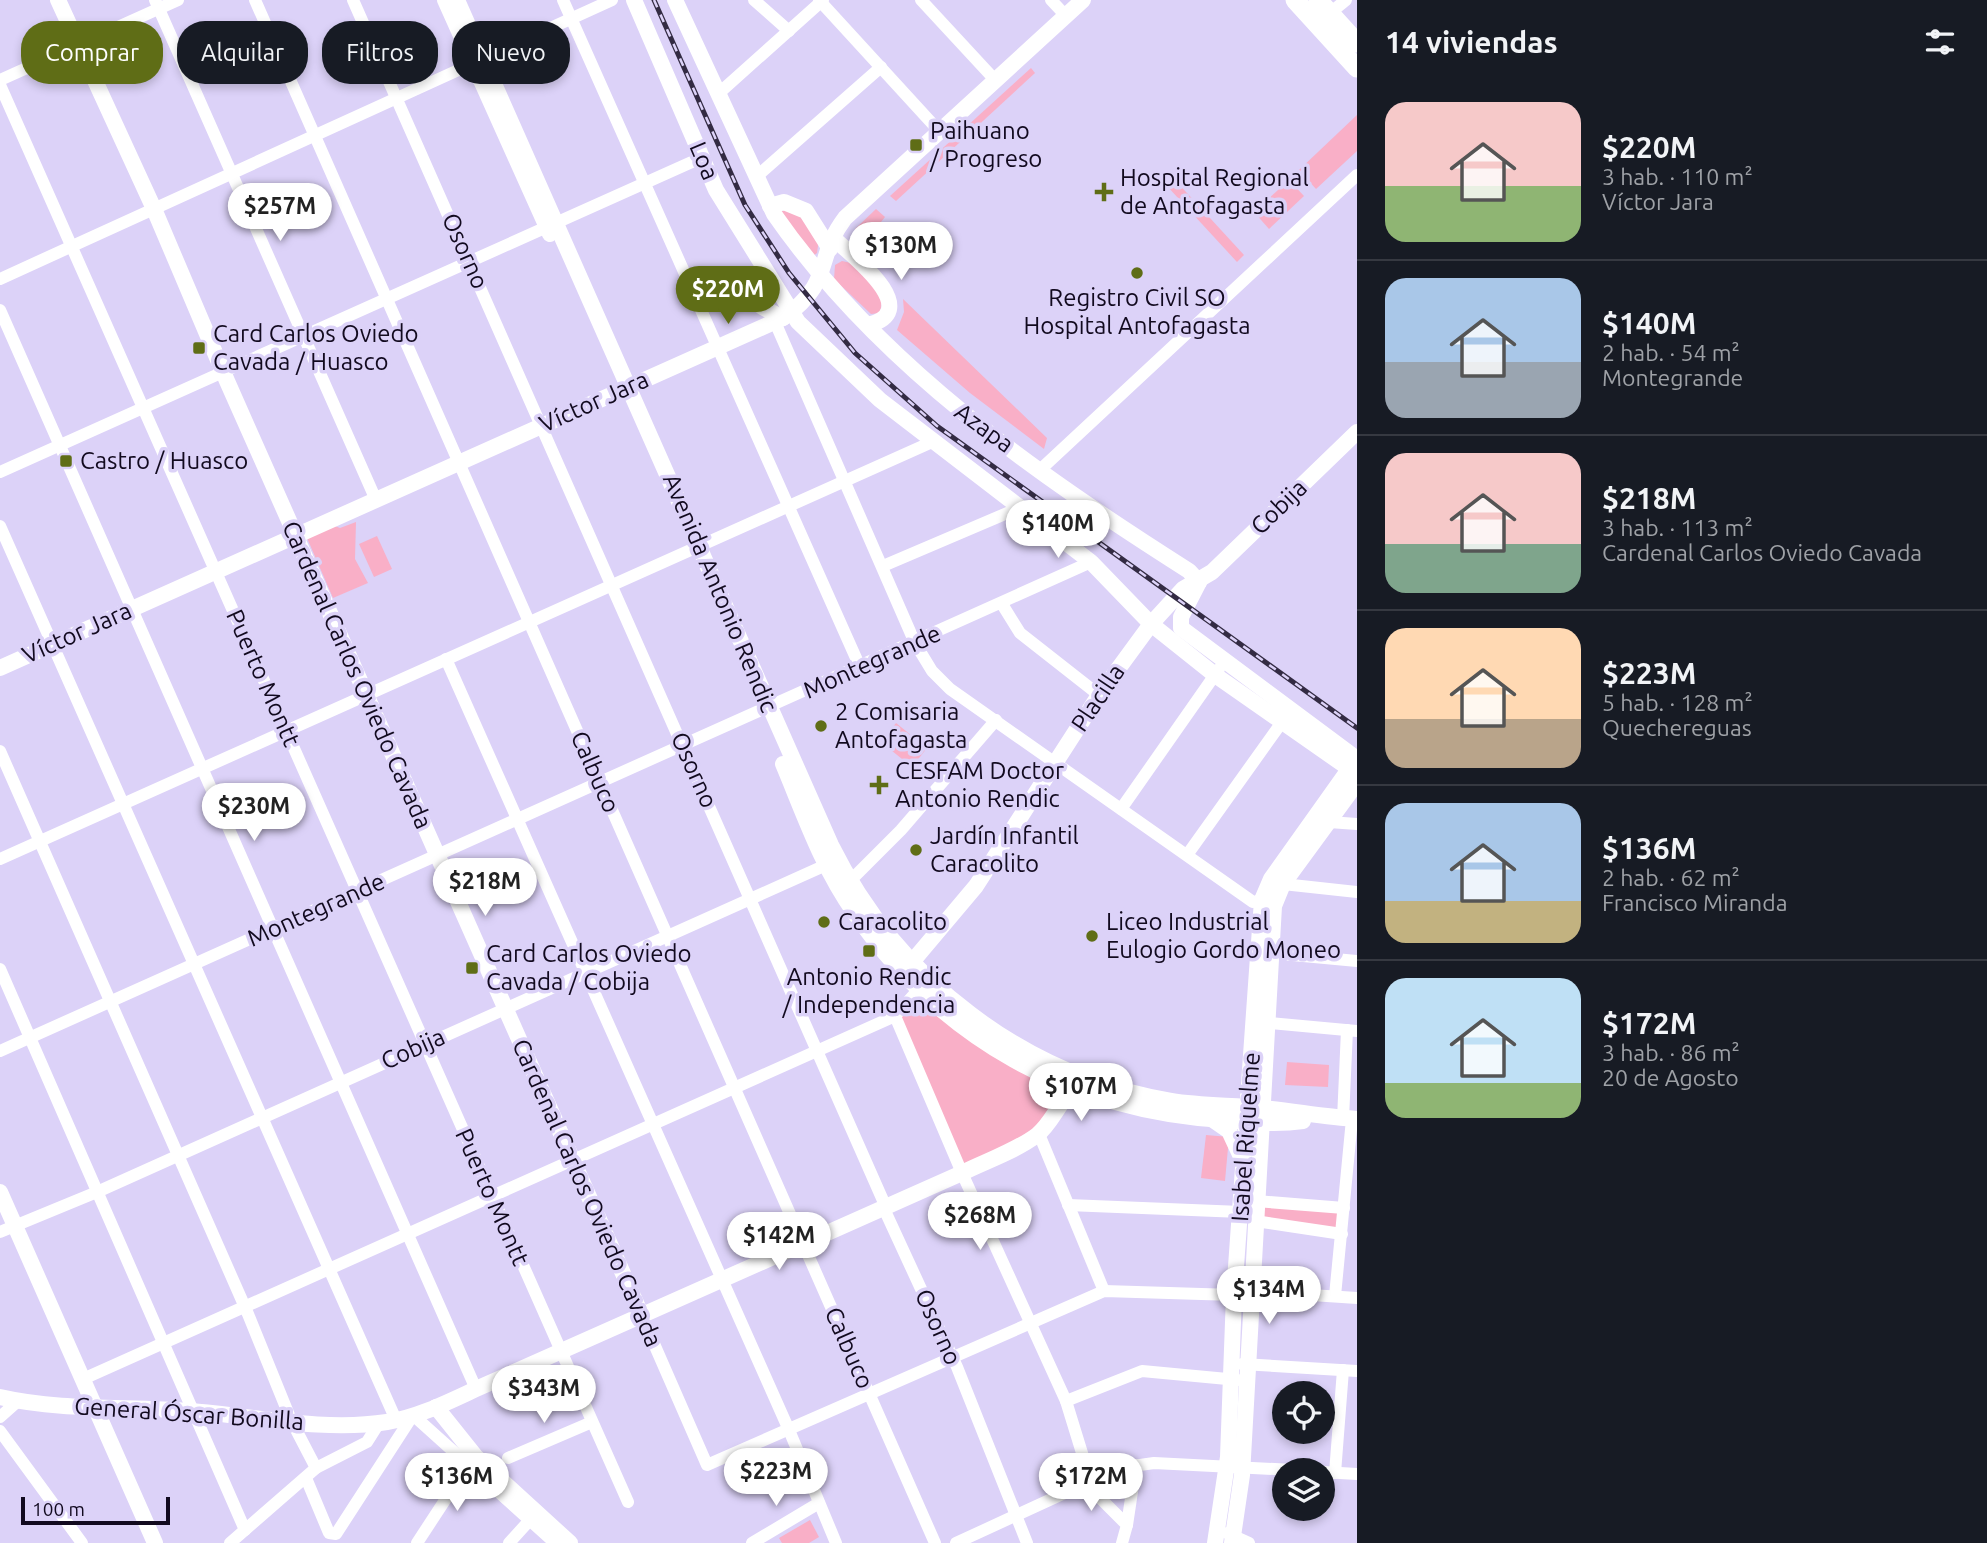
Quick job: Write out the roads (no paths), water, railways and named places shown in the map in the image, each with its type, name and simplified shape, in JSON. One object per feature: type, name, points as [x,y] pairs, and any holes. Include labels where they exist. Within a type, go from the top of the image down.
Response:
[{"type":"main road","points":[[1295,0],[1357,68]]},
{"type":"main road","points":[[1324,7],[1357,43]]},
{"type":"street","name":"Cardenal Carlos Oviedo Cavada","points":[[58,0],[67,21]]},
{"type":"street","points":[[124,21],[157,4],[178,0]]},
{"type":"street","name":"Calbuco","points":[[255,0],[935,1543]]},
{"type":"street","name":"Osorno","points":[[353,0],[886,1205],[886,1213],[953,1359],[1013,1515],[1027,1543]]},
{"type":"street","name":"Avenida Antonio Rendic","points":[[444,0],[456,21]]},
{"type":"street","name":"Avenida Antonio Rendic","points":[[457,0],[464,21]]},
{"type":"street","points":[[563,0],[860,667]]},
{"type":"street","points":[[567,21],[612,0]]},
{"type":"street","name":"Loa","points":[[634,0],[716,190],[766,274],[783,318]]},
{"type":"street","name":"Azapa","points":[[676,0],[770,206],[794,244],[868,325],[930,387],[1041,469],[1189,571],[1199,582]]},
{"type":"street","points":[[754,0],[789,31]]},
{"type":"street","points":[[921,0],[996,81]]},
{"type":"street","points":[[1051,0],[1066,16]]},
{"type":"street","name":"Víctor Jara","points":[[0,668],[783,318],[808,299],[822,274],[832,243],[845,218],[1083,0]]},
{"type":"street","points":[[1324,7],[1346,0]]},
{"type":"street","points":[[718,94],[821,1],[939,131]]},
{"type":"street","points":[[157,4],[376,500]]},
{"type":"street","points":[[756,177],[881,67]]},
{"type":"street","points":[[0,82],[21,72]]},
{"type":"street","points":[[0,279],[452,73]]},
{"type":"street","name":"Puerto Montt","points":[[0,82],[628,1502]]},
{"type":"street","name":"Cardenal Carlos Oviedo Cavada","points":[[95,84],[154,209],[223,372],[707,1465],[789,1430]]},
{"type":"street","name":"Avenida Antonio Rendic","points":[[488,84],[696,547],[765,709],[826,865],[868,932],[919,989],[966,1030],[994,1049],[1073,1089],[1135,1109],[1213,1120],[1254,1115]]},
{"type":"street","points":[[0,472],[703,157]]},
{"type":"street","points":[[1041,469],[1357,175]]},
{"type":"street","points":[[770,206],[785,202],[806,211],[832,243],[873,274],[888,296],[890,306],[880,322],[868,325]]},
{"type":"street","points":[[0,310],[476,1389]]},
{"type":"street","points":[[783,318],[845,481],[915,643],[932,671],[950,689],[1253,902],[1262,900],[1283,884],[1357,892]]},
{"type":"street","name":"Azapa","points":[[783,318],[932,442],[1091,562],[1151,624],[1215,675],[1282,722],[1355,765]]},
{"type":"street","name":"Cobija","points":[[1199,582],[1357,432]]},
{"type":"street","points":[[0,859],[932,442]]},
{"type":"street","points":[[883,566],[1018,508]]},
{"type":"street","points":[[0,526],[396,1420]]},
{"type":"street","name":"Montegrande","points":[[0,1051],[1091,562]]},
{"type":"street","points":[[1199,582],[1182,612],[1179,625],[1188,635],[1226,661],[1355,765]]},
{"type":"street","name":"Placilla","points":[[912,962],[976,886],[1099,695],[1151,624],[1183,589],[1199,582]]},
{"type":"street","points":[[1002,604],[1020,634],[1099,695]]},
{"type":"street","points":[[446,659],[722,1278],[836,1543]]},
{"type":"street","points":[[1121,809],[1226,661]]},
{"type":"street","name":"Avenida Antonio Rendic","points":[[765,709],[848,878],[912,962],[975,1019],[1030,1055],[1104,1084],[1173,1102],[1254,1115],[1351,1119]]},
{"type":"street","points":[[848,878],[856,875],[901,830],[996,720]]},
{"type":"street","points":[[1187,855],[1282,722]]},
{"type":"street","points":[[0,751],[245,1306],[291,1420],[316,1468]]},
{"type":"street","name":"Isabel Riquelme","points":[[1233,1540],[1239,1372],[1234,1295],[1248,1216],[1256,1201],[1254,1115],[1260,1022],[1262,900],[1271,879],[1355,765]]},
{"type":"street","name":"Isabel Riquelme","points":[[1260,1022],[1271,953],[1274,906],[1283,884],[1357,783]]},
{"type":"street","points":[[1329,822],[1357,824]]},
{"type":"street","name":"Cobija","points":[[7,1229],[97,1192],[667,934],[826,865]]},
{"type":"street","points":[[1271,953],[1357,961]]},
{"type":"street","points":[[0,969],[244,1530]]},
{"type":"street","points":[[83,1379],[895,1016],[919,989]]},
{"type":"street","points":[[895,1016],[962,1173],[1066,1401],[1090,1479],[1102,1500],[1127,1525]]},
{"type":"street","points":[[1260,1022],[1352,1030],[1348,1215],[1342,1234],[1335,1296]]},
{"type":"street","name":"Avenida Antonio Rendic","points":[[1073,1089],[1083,1084],[1104,1084]]},
{"type":"street","points":[[1073,1089],[1039,1134],[1104,1291]]},
{"type":"street","points":[[1053,1118],[1091,1097]]},
{"type":"street","name":"Isabel Riquelme","points":[[1239,1372],[1253,1291],[1243,1162],[1254,1115]]},
{"type":"street","points":[[1213,1120],[1229,1131],[1243,1162]]},
{"type":"street","name":"General Óscar Bonilla","points":[[0,1397],[18,1401],[192,1411],[291,1420],[379,1423],[396,1420],[436,1407],[962,1173],[1039,1134]]},
{"type":"street","points":[[0,1192],[7,1229],[83,1379],[155,1543]]},
{"type":"street","points":[[1256,1201],[1348,1215]]},
{"type":"street","points":[[1068,1205],[1248,1216],[1342,1234]]},
{"type":"street","points":[[789,1430],[1104,1291],[1234,1295]]},
{"type":"street","points":[[1253,1291],[1357,1298]]},
{"type":"street","points":[[1331,1458],[1343,1370]]},
{"type":"street","points":[[1066,1401],[1142,1371],[1357,1371]]},
{"type":"street","points":[[0,1417],[18,1401]]},
{"type":"street","points":[[436,1407],[476,1457],[570,1543]]},
{"type":"street","points":[[306,1478],[329,1533],[336,1534],[413,1415],[555,1543]]},
{"type":"street","points":[[508,1458],[592,1422]]},
{"type":"street","points":[[230,1543],[316,1468],[367,1442],[379,1423]]},
{"type":"street","points":[[0,1431],[82,1543]]},
{"type":"street","points":[[417,1543],[468,1465]]},
{"type":"street","points":[[956,1543],[1090,1479],[1136,1465],[1272,1469]]},
{"type":"street","points":[[1122,1543],[1136,1465]]},
{"type":"street","name":"Isabel Riquelme","points":[[1217,1536],[1235,1466]]},
{"type":"street","points":[[1335,1472],[1357,1474]]},
{"type":"street","points":[[752,1543],[819,1503]]},
{"type":"street","points":[[509,1543],[529,1521]]},
{"type":"street","points":[[1217,1536],[1249,1543]]},
{"type":"railway","points":[[654,0],[745,205],[789,273],[855,353],[937,426],[1357,728]]},
{"type":"place","name":"Paihuano / Progreso","points":[[916,145]]},
{"type":"place","name":"Hospital Regional de Antofagasta","points":[[1104,192]]},
{"type":"place","name":"Registro Civil SO Hospital Antofagasta","points":[[1137,273]]},
{"type":"place","name":"Card Carlos Oviedo Cavada / Huasco","points":[[199,348]]},
{"type":"place","name":"Castro / Huasco","points":[[66,461]]},
{"type":"place","name":"2 Comisaria Antofagasta","points":[[821,726]]},
{"type":"place","name":"CESFAM Doctor Antonio Rendic","points":[[879,785]]},
{"type":"place","name":"Jardín Infantil Caracolito","points":[[916,850]]},
{"type":"place","name":"Caracolito","points":[[824,922]]},
{"type":"place","name":"Liceo Industrial Eulogio Gordo Moneo","points":[[1092,936]]},
{"type":"place","name":"Antonio Rendic / Independencia","points":[[869,951]]},
{"type":"place","name":"Card Carlos Oviedo Cavada / Cobija","points":[[472,968]]}]
